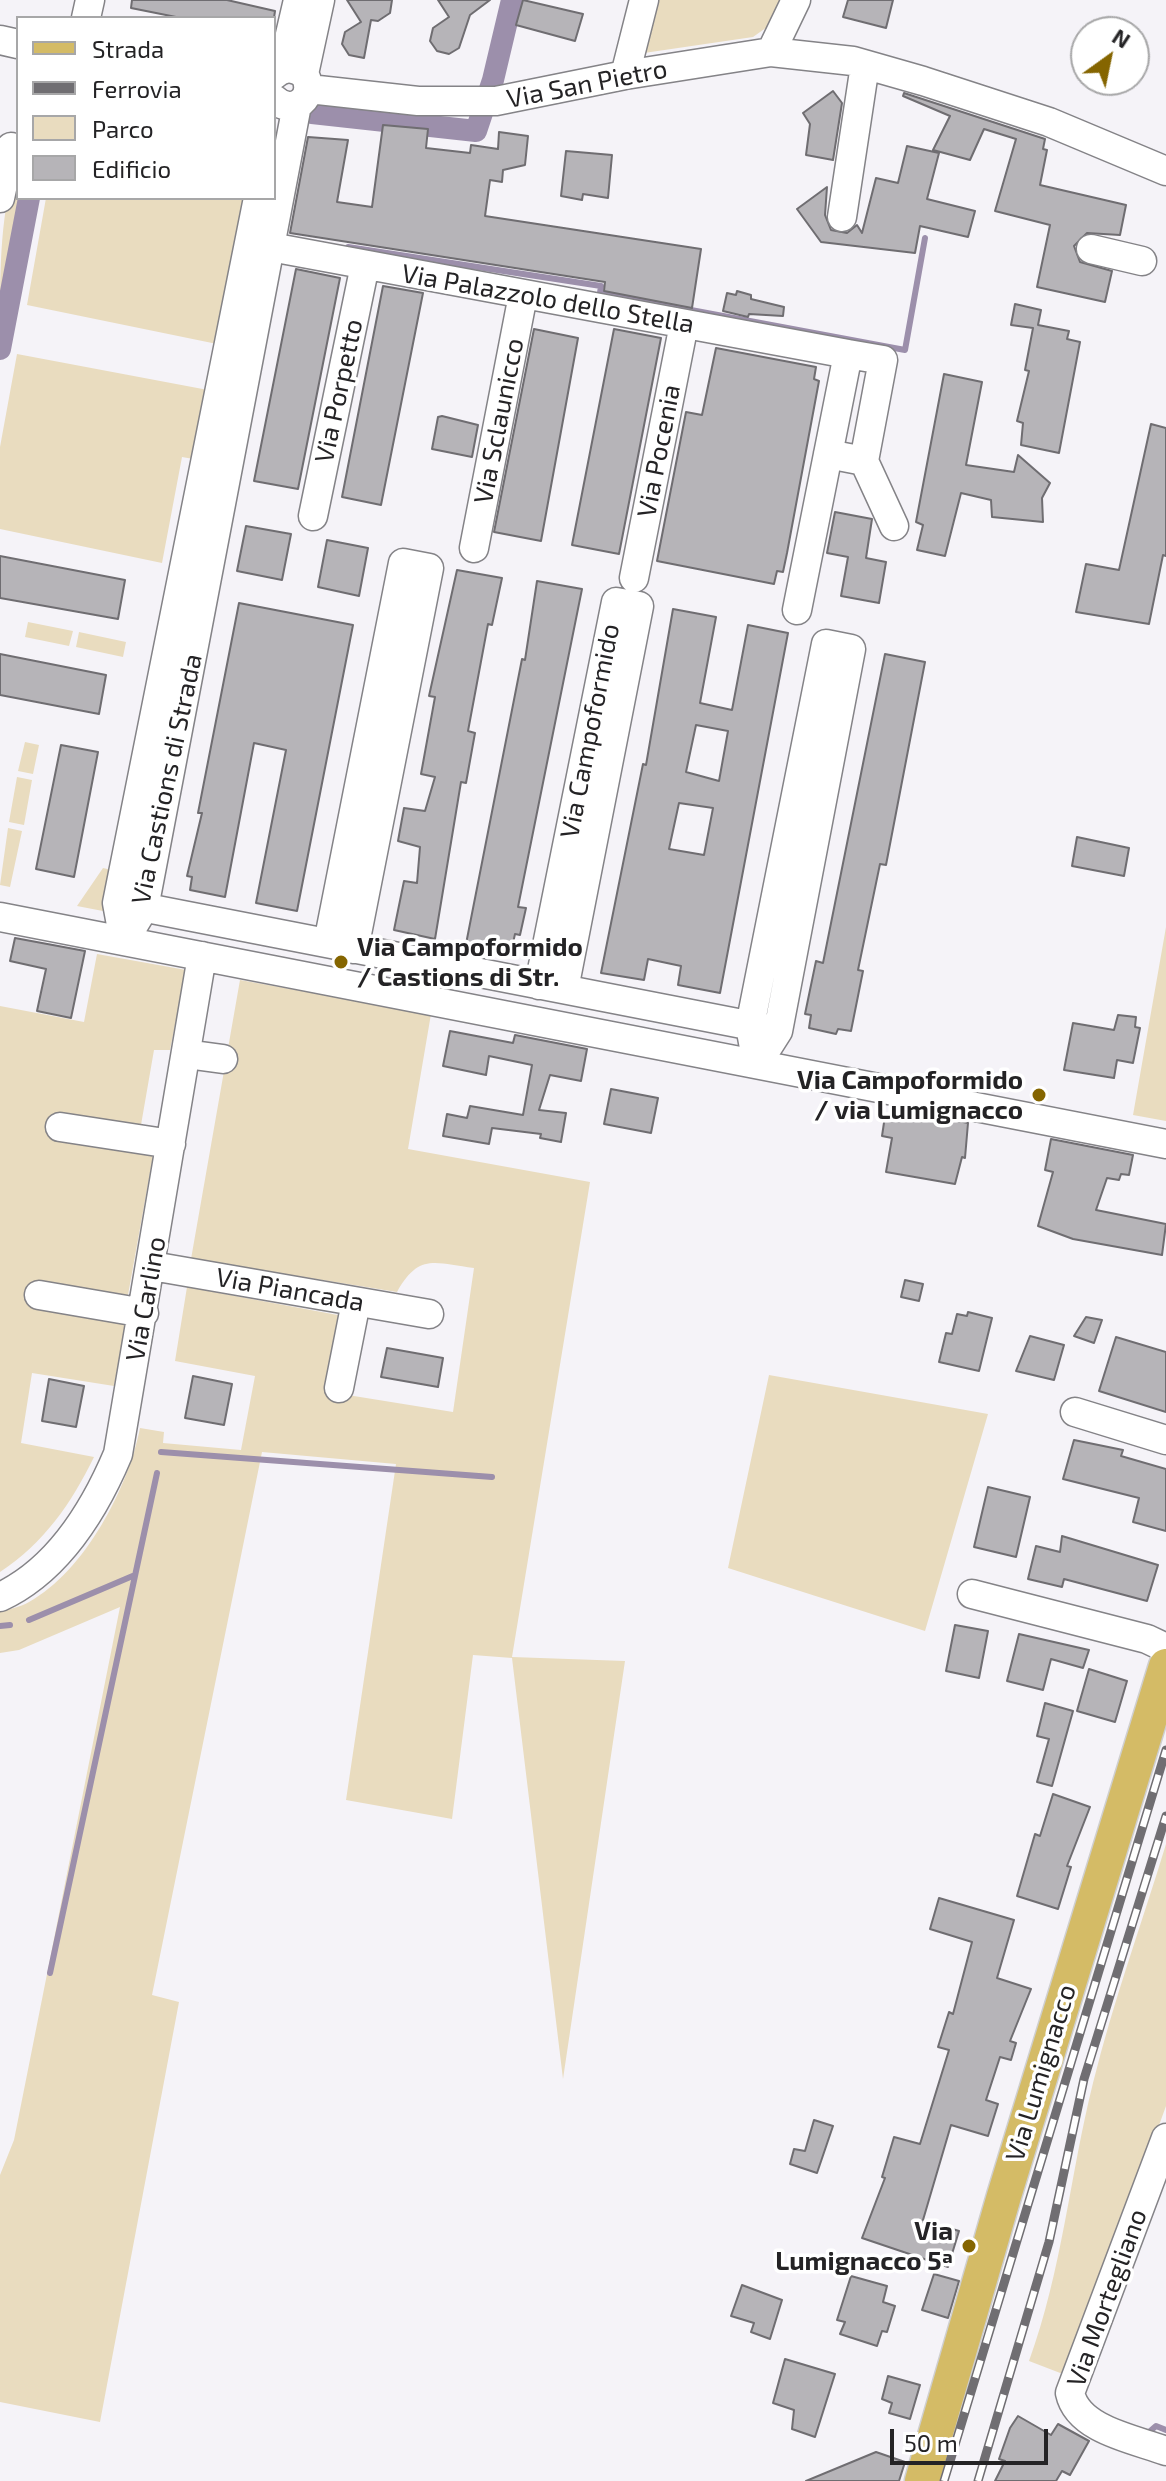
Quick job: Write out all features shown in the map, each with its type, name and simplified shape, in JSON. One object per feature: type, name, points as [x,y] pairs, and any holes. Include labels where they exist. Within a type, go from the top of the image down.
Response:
[{"type":"main road","name":"Via Lumignacco","points":[[922,2481],[1004,2196],[1166,1666]]},
{"type":"street","name":"Via Castions di Strada","points":[[276,150],[298,0]]},
{"type":"street","name":"Via Castions di Strada","points":[[286,91],[320,0]]},
{"type":"street","points":[[625,75],[644,0]]},
{"type":"street","points":[[771,52],[796,0]]},
{"type":"street","name":"Via San Pietro","points":[[286,91],[485,102],[625,75],[771,52],[865,65],[1049,122],[1166,171]]},
{"type":"street","points":[[842,217],[865,65]]},
{"type":"street","points":[[0,198],[11,147]]},
{"type":"street","name":"Via Castions di Strada","points":[[258,200],[260,245]]},
{"type":"street","name":"Via Castions di Strada","points":[[124,941],[268,200]]},
{"type":"street","name":"Via Palazzolo dello Stella","points":[[260,245],[883,360],[864,461]]},
{"type":"street","points":[[1091,249],[1142,261]]},
{"type":"street","name":"Via Porpetto","points":[[313,516],[365,265]]},
{"type":"street","name":"Via Sclaunicco","points":[[474,548],[523,295]]},
{"type":"street","name":"Via Pocenia","points":[[634,578],[684,324]]},
{"type":"street","points":[[797,610],[848,354]]},
{"type":"street","points":[[828,454],[864,461],[894,526]]},
{"type":"street","points":[[403,563],[416,565],[429,568],[341,946],[403,563]]},
{"type":"street","name":"Via Campoformido","points":[[616,602],[639,606],[552,987],[616,602]]},
{"type":"street","points":[[826,644],[851,649],[778,1031],[757,1064],[750,1026],[826,644]]},
{"type":"street","points":[[130,905],[778,1031]]},
{"type":"street","points":[[0,917],[1166,1144]]},
{"type":"street","name":"Via Carlino","points":[[0,1597],[48,1564],[84,1520],[102,1489],[121,1442],[202,956]]},
{"type":"street","points":[[186,1054],[223,1059]]},
{"type":"street","points":[[60,1127],[171,1144]]},
{"type":"street","name":"Via Piancada","points":[[152,1266],[429,1314]]},
{"type":"street","points":[[39,1295],[144,1313]]},
{"type":"street","points":[[339,1388],[356,1302]]},
{"type":"street","points":[[1075,1412],[1166,1440]]},
{"type":"street","points":[[972,1594],[1147,1639],[1166,1648]]},
{"type":"street","name":"Via Mortegliano","points":[[1166,2138],[1070,2393],[1073,2404],[1089,2421],[1166,2451]]},
{"type":"green space","points":[[658,0],[785,0],[770,25],[753,37],[644,53]]},
{"type":"green space","points":[[16,163],[16,200],[24,200],[0,328],[4,219]]},
{"type":"green space","points":[[46,200],[246,200],[217,344],[27,305]]},
{"type":"green space","points":[[17,354],[208,390],[199,460],[182,457],[162,563],[0,529],[0,447]]},
{"type":"green space","points":[[28,622],[73,631],[69,646],[25,637]]},
{"type":"green space","points":[[79,632],[126,642],[123,657],[76,647]]},
{"type":"green space","points":[[25,742],[39,745],[33,774],[18,771]]},
{"type":"green space","points":[[17,777],[32,780],[24,825],[9,822]]},
{"type":"green space","points":[[8,828],[22,831],[10,887],[0,885]]},
{"type":"green space","points":[[103,868],[116,871],[108,912],[77,906]]},
{"type":"green space","points":[[1166,927],[1166,1121],[1133,1115]]},
{"type":"green space","points":[[97,954],[186,970],[170,1050],[154,1050],[141,1125],[59,1112],[55,1139],[153,1156],[128,1295],[36,1282],[126,1322],[114,1386],[32,1373],[21,1443],[94,1457],[55,1521],[16,1561],[0,1572],[0,1006],[84,1022]]},
{"type":"green space","points":[[240,980],[431,1014],[408,1149],[590,1182],[512,1657],[625,1661],[563,2079],[512,1658],[473,1655],[452,1819],[346,1800],[396,1464],[262,1452],[152,1995],[179,2002],[100,2422],[0,2402],[0,2175],[14,2140],[120,1607],[19,1650],[0,1653],[0,1612],[26,1604],[49,1588],[86,1549],[114,1501],[140,1428],[164,1432],[163,1443],[241,1450],[255,1376],[175,1361],[187,1287],[343,1316],[329,1392],[453,1412],[474,1268],[438,1263],[420,1266],[397,1292],[191,1259]]},
{"type":"green space","points":[[769,1375],[988,1414],[925,1631],[728,1568]]},
{"type":"green space","points":[[1166,1844],[1166,2106],[1068,2376],[1029,2361],[1050,2293],[1101,2053]]},
{"type":"building","points":[[132,0],[227,0],[275,11],[274,16],[171,16],[131,8]]},
{"type":"building","points":[[347,0],[392,0],[390,13],[378,21],[371,20],[364,58],[349,55],[342,44],[345,32],[361,22]]},
{"type":"building","points":[[438,0],[490,0],[470,15],[459,48],[449,54],[437,51],[430,41],[433,28],[449,17]]},
{"type":"building","points":[[523,0],[583,14],[575,41],[516,25]]},
{"type":"building","points":[[848,0],[893,0],[886,28],[843,17]]},
{"type":"building","points":[[833,91],[842,103],[833,160],[806,155],[810,124],[803,113]]},
{"type":"building","points":[[904,93],[1045,139],[1043,149],[1047,150],[1040,185],[1126,205],[1120,235],[1087,233],[1074,246],[1080,262],[1112,271],[1105,302],[1037,287],[1050,225],[995,211],[1016,139],[984,129],[970,160],[933,150],[950,116],[903,96]]},
{"type":"building","points":[[383,125],[428,129],[426,148],[470,153],[471,145],[498,149],[499,132],[528,136],[525,165],[503,170],[502,182],[490,180],[485,216],[701,249],[692,308],[604,291],[605,282],[290,233],[308,137],[348,140],[337,202],[372,207]]},
{"type":"building","points":[[907,146],[939,153],[927,199],[975,211],[968,237],[920,226],[915,253],[821,242],[797,209],[827,187],[825,215],[831,230],[847,233],[857,225],[862,233],[876,178],[898,183]]},
{"type":"building","points":[[566,151],[612,155],[608,198],[583,194],[582,200],[561,196]]},
{"type":"building","points":[[296,269],[340,278],[298,489],[254,481]]},
{"type":"building","points":[[383,286],[423,293],[381,505],[342,497]]},
{"type":"building","points":[[737,291],[751,295],[751,299],[784,307],[783,316],[749,314],[748,317],[723,311],[727,293],[736,295]]},
{"type":"building","points":[[1015,304],[1041,310],[1038,325],[1069,331],[1067,339],[1080,342],[1059,453],[1021,445],[1023,423],[1017,421],[1029,371],[1025,370],[1033,328],[1011,325]]},
{"type":"building","points":[[534,329],[578,338],[541,541],[494,532]]},
{"type":"building","points":[[614,329],[661,338],[619,554],[572,545]]},
{"type":"building","points":[[716,348],[816,367],[814,379],[819,381],[787,553],[783,572],[777,571],[774,584],[657,561],[686,412],[702,415]]},
{"type":"building","points":[[944,374],[982,382],[966,465],[1014,472],[1018,455],[1050,483],[1042,498],[1043,522],[992,517],[991,500],[961,493],[945,556],[917,550],[923,525],[916,522]]},
{"type":"building","points":[[438,417],[478,425],[472,457],[432,449]]},
{"type":"building","points":[[1151,424],[1166,428],[1166,556],[1163,555],[1149,624],[1076,612],[1086,564],[1119,570]]},
{"type":"building","points":[[835,512],[872,519],[866,558],[886,562],[879,603],[841,596],[848,557],[827,553]]},
{"type":"building","points":[[246,526],[291,534],[282,580],[237,571]]},
{"type":"building","points":[[327,540],[368,548],[359,596],[318,587]]},
{"type":"building","points":[[0,556],[125,580],[118,619],[0,598]]},
{"type":"building","points":[[457,570],[502,578],[492,625],[488,624],[468,731],[475,733],[466,783],[461,782],[435,939],[394,930],[404,881],[417,883],[420,847],[398,841],[404,808],[425,811],[435,777],[421,774],[435,697],[429,696]]},
{"type":"building","points":[[537,581],[582,589],[518,907],[526,908],[520,935],[515,934],[511,952],[466,944],[522,659],[525,660]]},
{"type":"building","points":[[239,603],[353,625],[297,911],[256,903],[286,750],[254,743],[225,897],[190,890],[192,877],[187,876],[202,813],[198,813]]},
{"type":"building","points":[[673,609],[716,617],[700,703],[732,710],[748,625],[788,633],[720,993],[678,985],[681,966],[648,959],[644,980],[601,973],[643,764],[646,765]],"holes":[[[696,725],[728,731],[719,781],[686,772]],[[679,803],[713,808],[704,855],[669,849]]]},
{"type":"building","points":[[0,654],[106,675],[99,714],[0,695]]},
{"type":"building","points":[[885,654],[925,662],[886,865],[880,864],[858,970],[863,971],[851,1031],[838,1029],[836,1034],[809,1028],[811,1015],[805,1014],[816,961],[823,963]]},
{"type":"building","points":[[61,745],[98,752],[74,877],[36,869]]},
{"type":"building","points":[[1077,837],[1129,848],[1124,876],[1072,866]]},
{"type":"building","points":[[15,938],[85,951],[71,1018],[37,1011],[46,969],[10,961]]},
{"type":"building","points":[[1118,1015],[1136,1017],[1135,1027],[1140,1028],[1133,1063],[1117,1060],[1114,1078],[1064,1070],[1073,1023],[1114,1030]]},
{"type":"building","points":[[450,1031],[513,1043],[515,1035],[587,1049],[581,1081],[550,1075],[539,1110],[566,1113],[561,1142],[540,1138],[541,1134],[492,1128],[489,1144],[443,1136],[447,1114],[467,1118],[470,1106],[523,1115],[532,1065],[489,1056],[486,1075],[443,1066]]},
{"type":"building","points":[[611,1089],[658,1098],[651,1133],[604,1124]]},
{"type":"building","points":[[895,1108],[968,1123],[965,1158],[962,1157],[955,1184],[886,1172],[892,1138],[882,1136],[885,1116],[893,1117]]},
{"type":"building","points":[[1051,1139],[1133,1155],[1129,1175],[1121,1174],[1119,1180],[1107,1178],[1096,1210],[1166,1224],[1162,1255],[1073,1239],[1038,1226],[1053,1172],[1045,1170]]},
{"type":"building","points":[[905,1280],[923,1284],[919,1301],[901,1297]]},
{"type":"building","points":[[968,1312],[992,1318],[979,1371],[939,1362],[946,1333],[952,1334],[957,1314],[967,1316]]},
{"type":"building","points":[[1086,1317],[1102,1320],[1094,1343],[1074,1336]]},
{"type":"building","points":[[1030,1336],[1064,1345],[1054,1380],[1016,1371]]},
{"type":"building","points":[[1116,1337],[1166,1352],[1166,1412],[1099,1391]]},
{"type":"building","points":[[387,1348],[443,1358],[438,1387],[381,1377]]},
{"type":"building","points":[[193,1376],[232,1384],[224,1425],[185,1418]]},
{"type":"building","points":[[49,1379],[84,1386],[76,1427],[42,1421]]},
{"type":"building","points":[[1074,1440],[1123,1450],[1121,1456],[1166,1469],[1166,1531],[1133,1522],[1139,1498],[1063,1479]]},
{"type":"building","points":[[988,1487],[1030,1497],[1016,1557],[974,1547]]},
{"type":"building","points":[[1062,1536],[1158,1565],[1147,1601],[1064,1579],[1062,1587],[1028,1579],[1036,1546],[1060,1552]]},
{"type":"building","points":[[955,1625],[988,1631],[979,1678],[946,1671]]},
{"type":"building","points":[[1019,1634],[1089,1650],[1083,1668],[1051,1659],[1043,1690],[1007,1681]]},
{"type":"building","points":[[1089,1669],[1127,1681],[1115,1722],[1077,1711]]},
{"type":"building","points":[[1045,1703],[1073,1711],[1052,1786],[1037,1782],[1049,1739],[1037,1736]]},
{"type":"building","points":[[1053,1794],[1090,1807],[1067,1866],[1071,1867],[1058,1909],[1017,1896],[1035,1834],[1040,1836]]},
{"type":"building","points":[[939,1898],[1014,1920],[997,1978],[1031,1989],[1010,2041],[1016,2043],[1011,2060],[1000,2057],[986,2100],[998,2104],[988,2136],[951,2125],[923,2220],[959,2231],[948,2267],[862,2238],[885,2178],[882,2177],[894,2137],[920,2144],[949,2050],[938,2047],[949,2012],[953,2014],[972,1942],[930,1929]]},
{"type":"building","points":[[814,2120],[833,2126],[817,2173],[790,2164],[794,2149],[805,2151]]},
{"type":"building","points":[[934,2274],[959,2281],[948,2318],[922,2310]]},
{"type":"building","points":[[851,2276],[887,2286],[883,2302],[895,2306],[887,2332],[882,2331],[877,2346],[840,2334],[845,2322],[837,2320]]},
{"type":"building","points":[[742,2285],[782,2300],[770,2339],[751,2332],[754,2323],[731,2316]]},
{"type":"building","points":[[785,2359],[835,2374],[815,2437],[792,2429],[794,2410],[773,2403]]},
{"type":"building","points":[[888,2376],[920,2385],[910,2419],[889,2413],[892,2403],[882,2399]]},
{"type":"building","points":[[1018,2416],[1051,2435],[1058,2424],[1089,2441],[1070,2475],[1062,2471],[1056,2481],[995,2481],[1005,2461],[999,2459],[1010,2428]]},
{"type":"building","points":[[876,2452],[905,2462],[899,2481],[806,2481]]},
{"type":"waterway","points":[[312,113],[476,131],[493,80],[512,0]]},
{"type":"waterway","points":[[0,349],[29,200]]},
{"type":"waterway","points":[[348,247],[601,286],[600,293],[905,350],[925,238]]},
{"type":"waterway","points":[[161,1452],[492,1477]]},
{"type":"waterway","points":[[50,1973],[157,1473]]},
{"type":"waterway","points":[[29,1620],[135,1575]]},
{"type":"waterway","points":[[0,1626],[10,1625]]},
{"type":"waterway","points":[[1148,2433],[1156,2426],[1166,2430]]},
{"type":"railway","points":[[944,2481],[1166,1750]]},
{"type":"railway","points":[[978,2481],[1049,2242],[1084,2079],[1166,1816]]},
{"type":"place","name":"Via Campoformido / Castions di Str.","points":[[341,962]]},
{"type":"place","name":"Via Campoformido / via Lumignacco","points":[[1039,1095]]},
{"type":"place","name":"Via Lumignacco 5ª","points":[[969,2246]]}]
